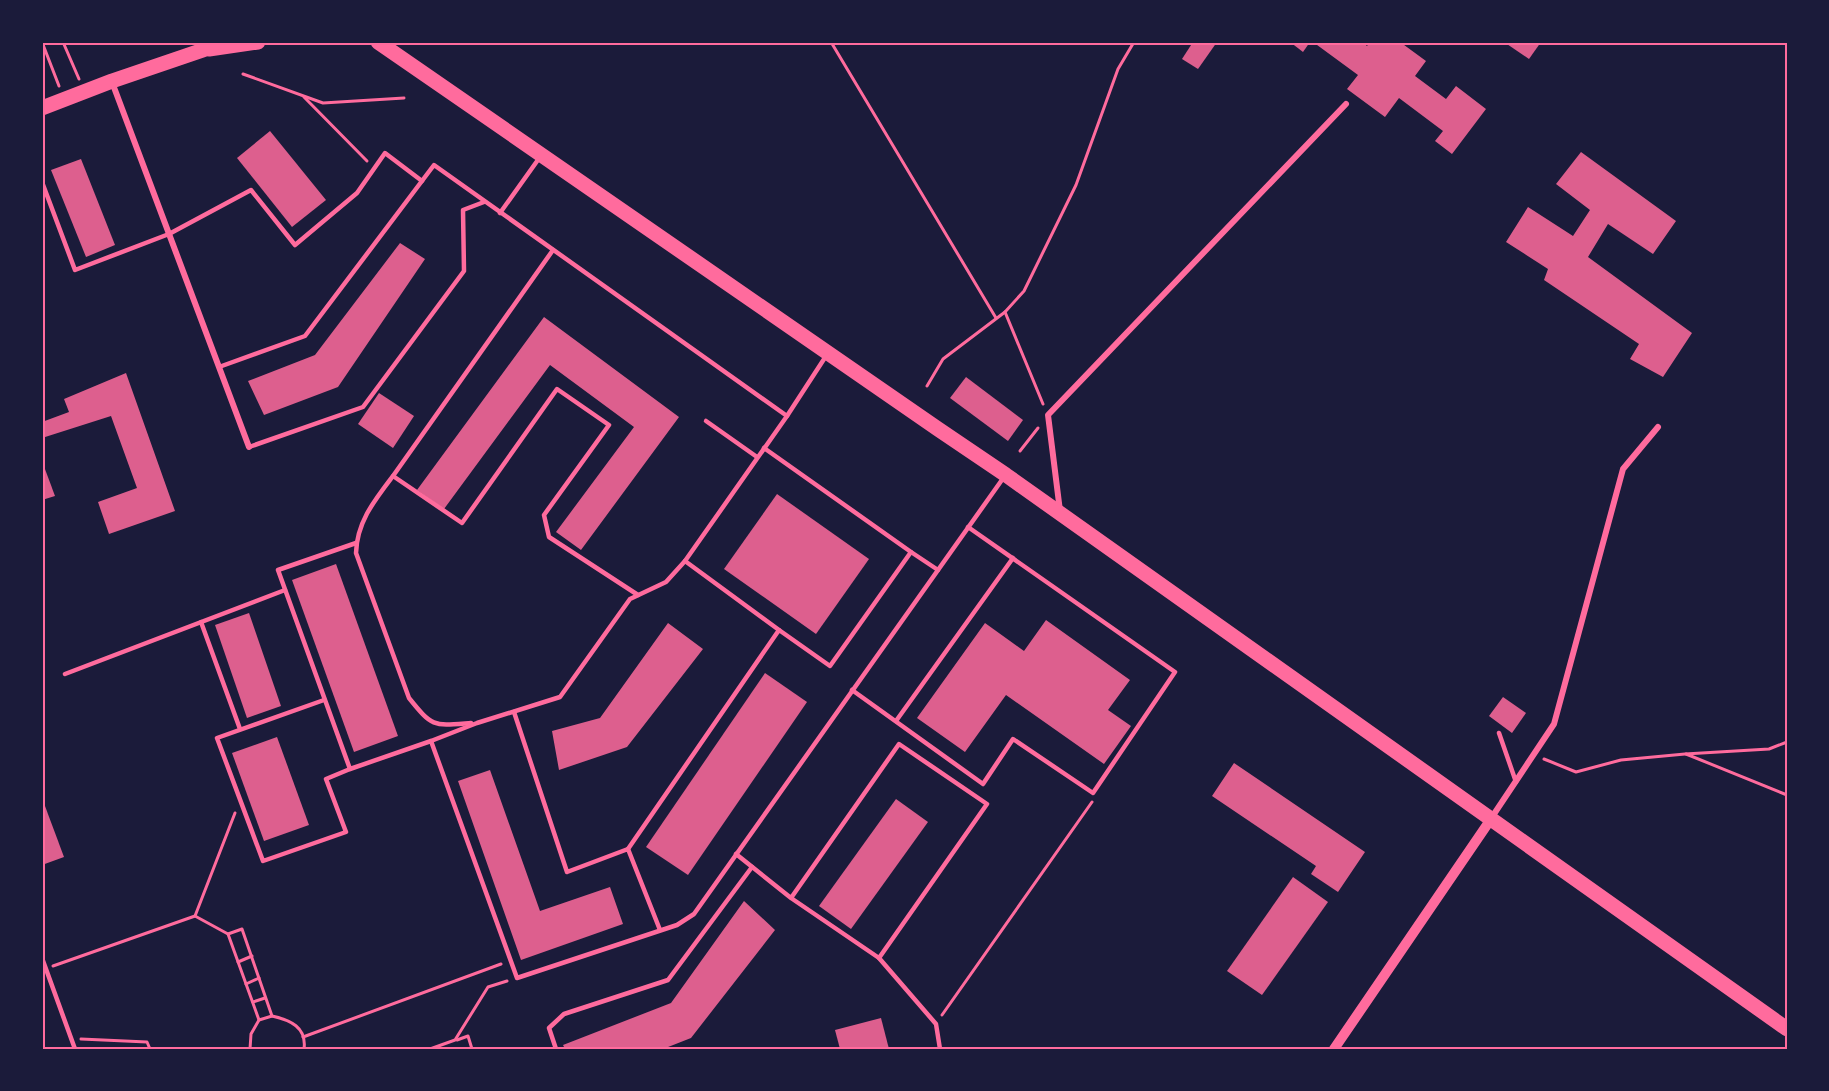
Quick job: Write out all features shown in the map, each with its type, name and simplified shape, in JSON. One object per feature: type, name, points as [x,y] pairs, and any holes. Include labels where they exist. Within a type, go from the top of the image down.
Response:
[{"type":"main road","points":[[42,108],[203,50],[218,42]]},
{"type":"main road","points":[[203,50],[258,42]]},
{"type":"main road","points":[[378,42],[1006,475],[1787,1029]]},
{"type":"street","points":[[112,81],[249,447]]},
{"type":"street","points":[[1060,513],[1048,416],[1346,104]]},
{"type":"street","points":[[1334,1049],[1554,724],[1623,469],[1658,427]]},
{"type":"lane","points":[[42,182],[75,270],[169,234],[251,190],[295,245],[357,193],[385,153],[422,180]]},
{"type":"lane","points":[[500,213],[542,154]]},
{"type":"lane","points":[[219,367],[305,336],[434,165],[787,416]]},
{"type":"lane","points":[[249,447],[363,407],[464,271],[463,210],[484,202]]},
{"type":"lane","points":[[477,723],[439,725],[425,717],[409,698],[356,553],[357,539],[371,505],[553,250]]},
{"type":"lane","points":[[324,700],[217,738],[263,861],[346,832],[326,779],[477,723],[560,697],[630,599],[666,582],[685,561],[829,353]]},
{"type":"lane","points":[[393,476],[462,523],[557,389],[609,425],[544,515],[549,537],[638,595]]},
{"type":"lane","points":[[706,422],[757,457]]},
{"type":"lane","points":[[764,448],[938,570]]},
{"type":"lane","points":[[431,741],[516,978],[677,925],[694,914],[1006,475]]},
{"type":"lane","points":[[852,690],[983,784],[1013,739],[1093,793],[1175,672],[968,527]]},
{"type":"lane","points":[[350,769],[278,570],[357,543]]},
{"type":"lane","points":[[685,561],[830,666],[911,552]]},
{"type":"lane","points":[[896,721],[1013,558]]},
{"type":"lane","points":[[65,674],[285,590]]},
{"type":"lane","points":[[201,622],[240,729]]},
{"type":"lane","points":[[514,712],[567,872],[628,849],[779,630]]},
{"type":"lane","points":[[1499,734],[1516,782]]},
{"type":"lane","points":[[791,898],[899,744],[908,750],[987,804],[879,957]]},
{"type":"lane","points":[[628,849],[660,930]]},
{"type":"lane","points":[[736,854],[791,898],[879,957],[936,1024],[940,1049]]},
{"type":"lane","points":[[556,1049],[549,1028],[564,1014],[668,980],[752,867]]},
{"type":"lane","points":[[42,958],[75,1049]]},
{"type":"path","points":[[42,42],[60,87]]},
{"type":"path","points":[[63,42],[80,80]]},
{"type":"path","points":[[831,42],[996,318]]},
{"type":"path","points":[[927,386],[943,359],[1005,312],[1024,291],[1076,185],[1118,69],[1134,42]]},
{"type":"path","points":[[243,74],[323,103],[404,98]]},
{"type":"path","points":[[303,95],[374,169]]},
{"type":"path","points":[[1005,312],[1048,416],[1020,451]]},
{"type":"path","points":[[1534,756],[1576,772],[1622,760],[1769,749],[1787,742]]},
{"type":"path","points":[[1685,754],[1787,795]]},
{"type":"path","points":[[195,916],[240,800]]},
{"type":"path","points":[[936,1024],[1093,802]]},
{"type":"path","points":[[45,968],[195,916],[228,934],[259,1020]]},
{"type":"path","points":[[228,934],[242,929],[272,1016]]},
{"type":"path","points":[[238,962],[252,956]]},
{"type":"path","points":[[303,1037],[510,961]]},
{"type":"path","points":[[246,984],[260,978]]},
{"type":"path","points":[[455,1040],[488,987],[516,978]]},
{"type":"path","points":[[252,1002],[266,998]]},
{"type":"path","points":[[250,1049],[251,1034],[259,1020],[272,1016],[288,1020],[299,1028],[305,1042],[304,1049]]},
{"type":"path","points":[[430,1049],[468,1036],[472,1049]]},
{"type":"path","points":[[71,1038],[147,1042],[150,1049]]},
{"type":"building","points":[[1193,42],[1217,42],[1198,69],[1182,59]]},
{"type":"building","points":[[1290,42],[1310,42],[1303,52]]},
{"type":"building","points":[[1313,42],[1362,42],[1367,46],[1370,42],[1400,42],[1426,61],[1415,76],[1446,99],[1456,86],[1486,109],[1452,154],[1435,141],[1443,131],[1399,98],[1385,117],[1347,89],[1358,75]]},
{"type":"building","points":[[1504,42],[1541,42],[1529,59]]},
{"type":"building","points":[[270,131],[326,200],[292,227],[237,158]]},
{"type":"building","points":[[1581,152],[1676,221],[1653,254],[1608,224],[1588,257],[1692,333],[1663,377],[1630,359],[1639,344],[1544,280],[1548,269],[1506,242],[1528,207],[1573,236],[1590,210],[1556,184]]},
{"type":"building","points":[[81,159],[115,245],[86,257],[51,170]]},
{"type":"building","points":[[400,243],[425,259],[338,387],[264,415],[248,381],[315,355]]},
{"type":"building","points":[[544,317],[679,417],[581,550],[556,532],[634,427],[550,365],[444,509],[417,490]]},
{"type":"building","points":[[126,373],[175,511],[109,534],[98,502],[137,488],[111,416],[42,438],[42,422],[69,412],[64,399]]},
{"type":"building","points":[[966,377],[1023,420],[1008,441],[950,398]]},
{"type":"building","points":[[379,393],[414,416],[393,448],[358,424]]},
{"type":"building","points":[[42,461],[55,496],[42,500]]},
{"type":"building","points":[[777,494],[869,559],[816,634],[724,569]]},
{"type":"building","points":[[336,564],[398,736],[354,752],[292,580]]},
{"type":"building","points":[[249,613],[281,706],[247,718],[215,625]]},
{"type":"building","points":[[1046,620],[1130,680],[1108,710],[1131,726],[1104,764],[1006,695],[965,752],[917,718],[985,623],[1024,651]]},
{"type":"building","points":[[668,623],[703,649],[627,747],[559,770],[552,731],[600,718]]},
{"type":"building","points":[[765,673],[807,702],[688,875],[646,847]]},
{"type":"building","points":[[1503,697],[1526,713],[1512,733],[1489,716]]},
{"type":"building","points":[[277,737],[309,825],[264,841],[232,753]]},
{"type":"building","points":[[1234,763],[1365,852],[1338,892],[1311,874],[1316,866],[1212,796]]},
{"type":"building","points":[[490,770],[540,911],[610,887],[623,924],[521,960],[458,781]]},
{"type":"building","points":[[42,798],[64,857],[42,865]]},
{"type":"building","points":[[896,799],[928,822],[851,929],[819,906]]},
{"type":"building","points":[[1293,877],[1328,902],[1262,995],[1227,971]]},
{"type":"building","points":[[744,901],[775,930],[691,1038],[663,1049],[565,1049],[563,1045],[671,1003]]},
{"type":"building","points":[[881,1018],[889,1049],[840,1049],[835,1030]]}]
